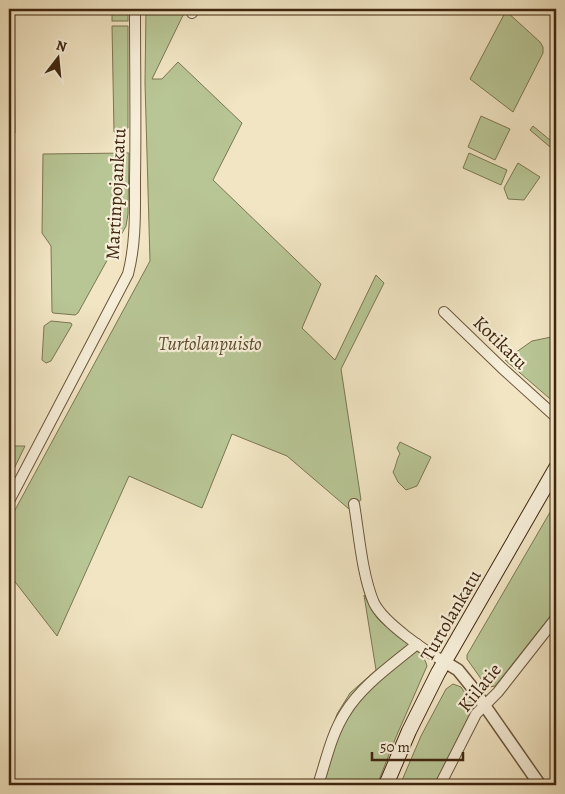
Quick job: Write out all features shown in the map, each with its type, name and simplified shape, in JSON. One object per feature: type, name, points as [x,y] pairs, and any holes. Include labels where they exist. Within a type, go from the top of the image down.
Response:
[{"type":"main road","name":"Turtolankatu","points":[[386,785],[409,731],[445,662],[556,468]]},
{"type":"street","name":"Martinpojankatu","points":[[9,501],[128,274],[133,254],[135,223],[135,9]]},
{"type":"street","name":"Kotikatu","points":[[444,312],[556,418]]},
{"type":"street","points":[[354,504],[365,572],[369,590],[375,604],[386,618],[417,644],[461,673],[540,785]]},
{"type":"street","name":"Kiilatie","points":[[443,784],[473,718],[498,692],[556,618]]},
{"type":"street","points":[[318,785],[330,748],[345,713],[360,693],[417,644]]},
{"type":"green space","points":[[112,9],[128,9],[128,21],[112,21]]},
{"type":"green space","name":"Turtolanpuisto","points":[[146,9],[186,9],[152,79],[162,79],[178,62],[242,123],[213,180],[321,284],[302,328],[335,360],[376,275],[384,283],[341,369],[361,500],[349,509],[287,456],[232,434],[202,508],[129,476],[57,636],[9,574],[9,521],[150,261],[145,83]]},
{"type":"green space","points":[[506,11],[543,47],[543,53],[513,112],[470,79]]},
{"type":"green space","points":[[112,26],[128,26],[128,128],[123,132],[114,132]]},
{"type":"green space","points":[[9,29],[14,29],[15,133],[9,132]]},
{"type":"green space","points":[[481,116],[510,129],[495,160],[468,147]]},
{"type":"green space","points":[[533,126],[556,145],[556,152],[530,130]]},
{"type":"green space","points":[[129,153],[128,214],[126,226],[78,313],[75,315],[53,313],[51,246],[42,233],[43,154]]},
{"type":"green space","points":[[469,153],[507,170],[501,185],[463,168]]},
{"type":"green space","points":[[518,163],[540,177],[524,200],[508,199],[504,188]]},
{"type":"green space","points":[[51,321],[71,323],[72,325],[51,361],[46,363],[42,360],[44,326]]},
{"type":"green space","points":[[556,336],[556,404],[505,360],[532,341]]},
{"type":"green space","points":[[400,442],[431,457],[417,486],[406,490],[398,482],[393,472],[400,454],[397,448]]},
{"type":"green space","points":[[9,446],[25,446],[13,471],[9,471]]},
{"type":"green space","points":[[556,502],[556,609],[495,686],[490,687],[484,683],[467,659],[467,655]]},
{"type":"green space","points":[[364,595],[378,619],[414,648],[425,660],[427,666],[377,785],[313,785],[337,714],[350,693],[376,670]]},
{"type":"green space","points":[[453,684],[461,687],[474,707],[436,785],[400,785],[421,736],[446,689]]}]
